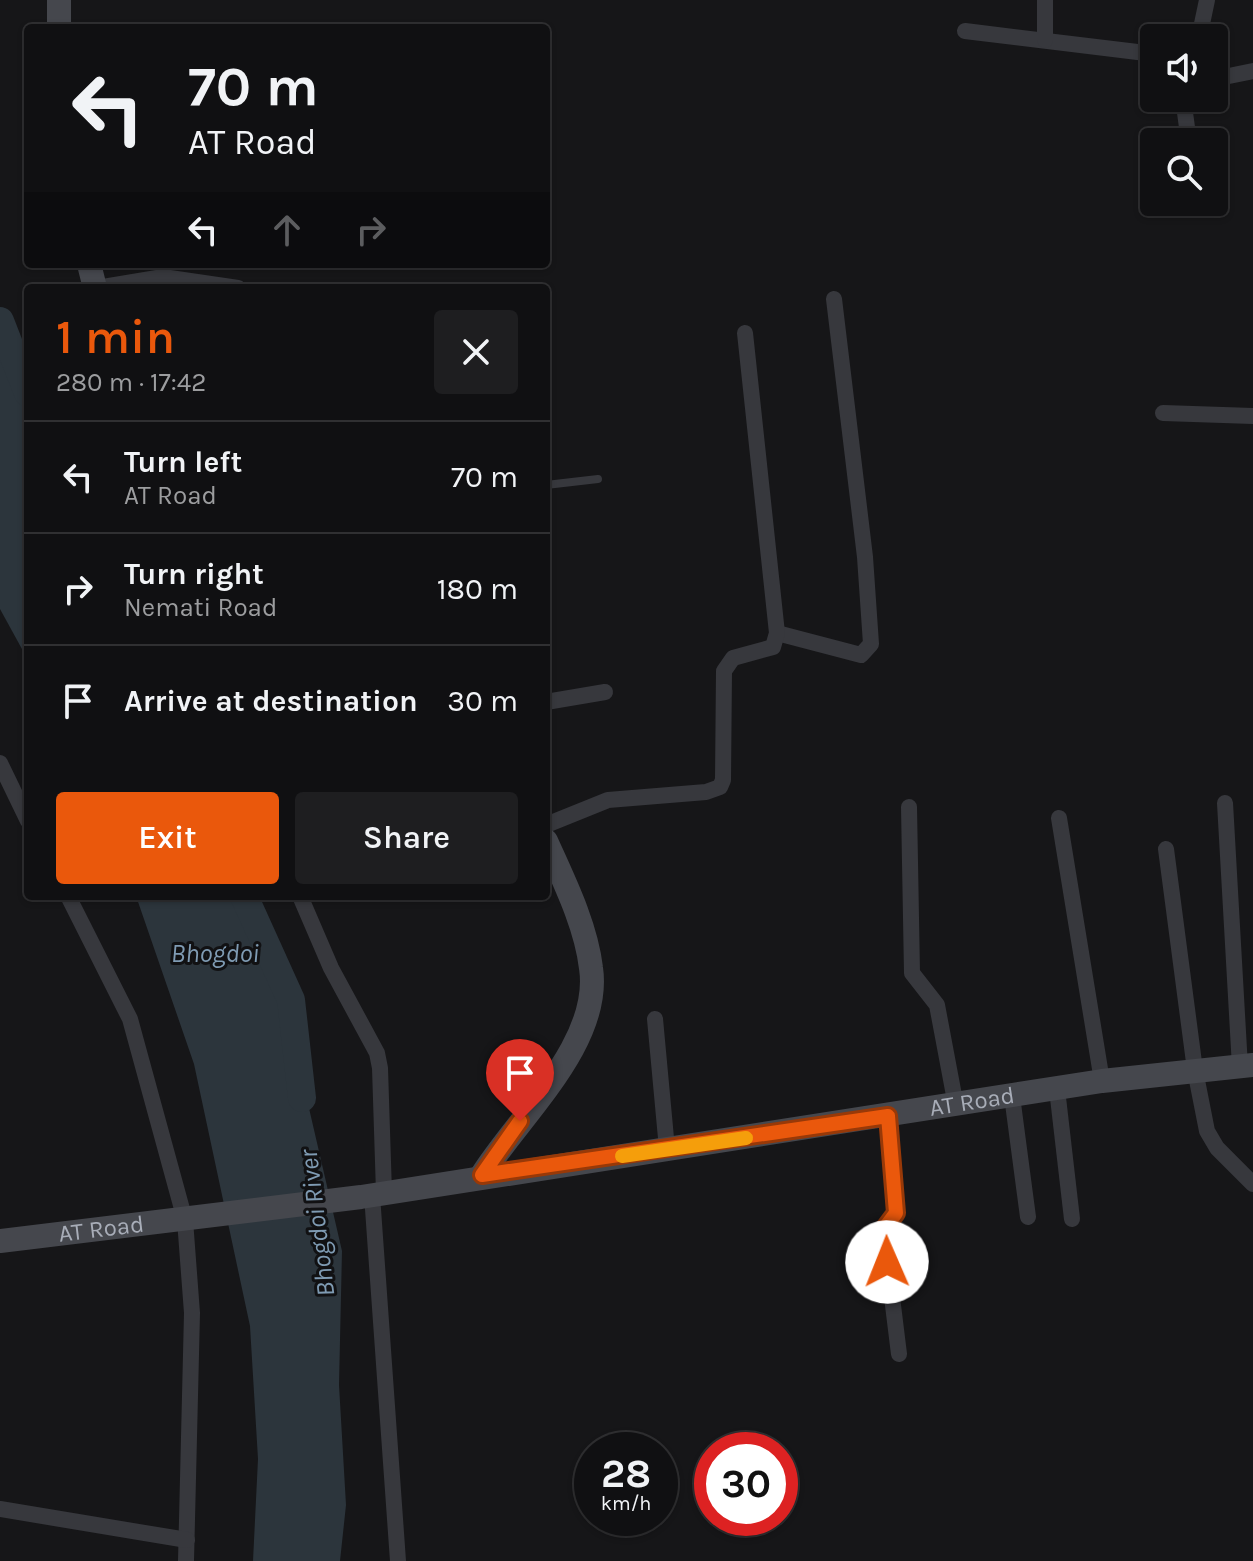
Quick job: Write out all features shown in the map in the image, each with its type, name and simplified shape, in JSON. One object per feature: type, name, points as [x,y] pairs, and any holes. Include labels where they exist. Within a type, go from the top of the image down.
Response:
[{"type":"main road","points":[[59,0],[59,24]]},
{"type":"main road","points":[[482,1175],[575,1044],[589,1011],[591,968],[583,935],[550,851]]},
{"type":"main road","name":"AT Road","points":[[0,1241],[372,1195],[482,1175],[956,1106],[1102,1081],[1246,1066]]},
{"type":"street","points":[[1045,0],[1045,40]]},
{"type":"street","points":[[1202,24],[1207,0]]},
{"type":"street","points":[[965,31],[1140,52]]},
{"type":"street","points":[[1228,76],[1253,71]]},
{"type":"street","points":[[120,284],[163,277],[211,284]]},
{"type":"street","points":[[777,633],[861,655],[871,644],[865,557],[834,299]]},
{"type":"street","points":[[550,823],[608,800],[706,792],[720,787],[725,770],[724,671],[733,658],[773,647],[777,633],[745,333]]},
{"type":"street","points":[[1163,413],[1253,416]]},
{"type":"street","points":[[550,701],[605,692]]},
{"type":"street","points":[[0,763],[24,813]]},
{"type":"street","points":[[1225,803],[1246,1066]]},
{"type":"street","points":[[909,807],[912,973],[937,1005],[956,1106]]},
{"type":"street","points":[[1059,818],[1102,1081]]},
{"type":"street","points":[[1166,849],[1195,1070],[1211,1140],[1253,1184]]},
{"type":"street","points":[[70,900],[130,1019],[193,1219],[186,1561]]},
{"type":"street","points":[[302,900],[331,968],[377,1053],[380,1068],[372,1195],[398,1561]]},
{"type":"street","points":[[655,1019],[667,1149]]},
{"type":"street","points":[[1057,1089],[1072,1219]]},
{"type":"street","points":[[1012,1096],[1028,1217]]},
{"type":"street","points":[[888,1116],[896,1213],[884,1232],[899,1354]]},
{"type":"street","points":[[0,1509],[187,1540]]},
{"type":"lane","points":[[550,485],[598,479]]},
{"type":"water","points":[[0,346],[24,409],[24,653],[0,609]]},
{"type":"water","name":"Bhogdoi","points":[[137,900],[261,900],[342,1251],[339,1385],[346,1505],[340,1561],[253,1561],[258,1459],[250,1326],[194,1064]]},
{"type":"waterway","name":"Bhogdoi River","points":[[0,321],[24,383]]},
{"type":"waterway","name":"Bhogdoi River","points":[[246,900],[291,1000],[302,1098]]},
{"type":"slow traffic","points":[[622,1156],[746,1138]]},
{"type":"route","points":[[520,1121],[482,1175],[888,1116],[896,1213],[884,1229],[887,1262]]}]
